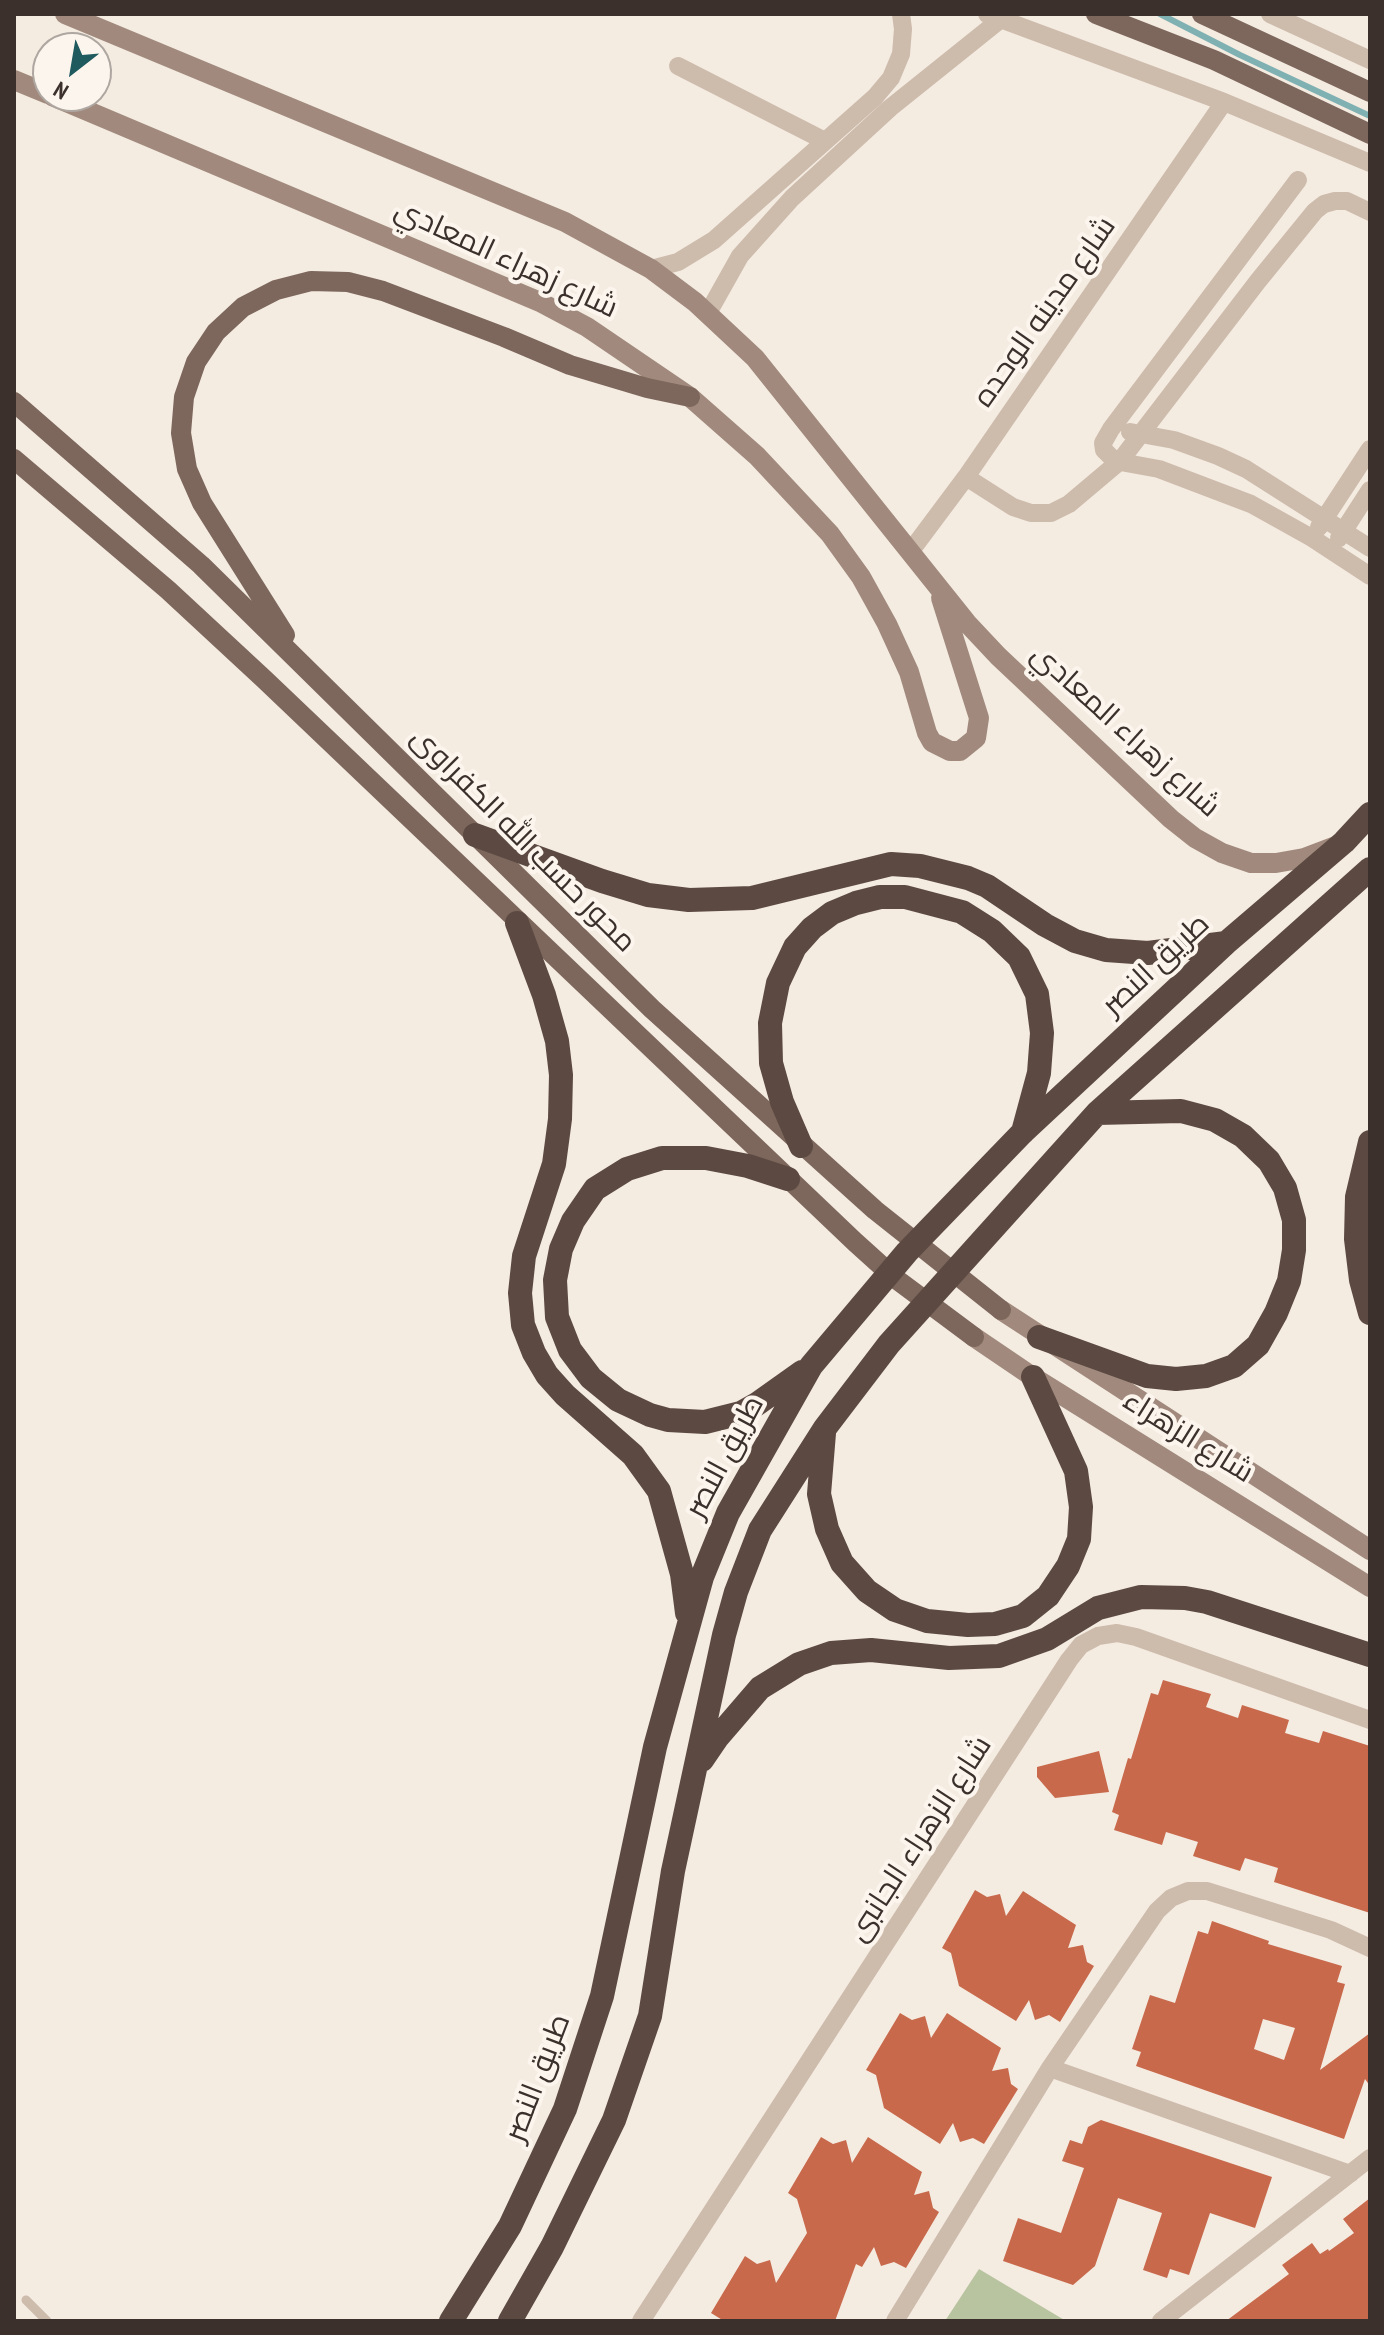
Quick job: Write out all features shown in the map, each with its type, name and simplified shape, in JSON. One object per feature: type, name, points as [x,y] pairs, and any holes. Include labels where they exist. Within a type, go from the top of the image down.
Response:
[{"type":"highway","name":"طريق النصر","points":[[451,2321],[510,2226],[565,2109],[602,1996],[655,1747],[702,1577],[728,1513],[811,1366],[907,1252],[1023,1132],[1226,943],[1344,842],[1370,814]]},
{"type":"highway","points":[[475,835],[648,895],[689,900],[752,898],[891,864],[920,866],[977,882],[1075,941],[1106,950],[1148,953],[1226,943]]},
{"type":"highway","points":[[510,2321],[552,2247],[614,2120],[650,2016],[673,1871],[724,1635],[760,1530],[825,1428],[889,1344],[1097,1113],[1370,869]]},
{"type":"highway","points":[[801,1146],[782,1102],[771,1063],[770,1023],[778,983],[795,947],[812,928],[832,913],[880,897],[905,897],[962,912],[992,931],[1019,957],[1037,994],[1042,1033],[1039,1073],[1023,1132]]},
{"type":"highway","points":[[517,923],[557,1041],[561,1075],[560,1119],[554,1164],[524,1256],[520,1293],[523,1325],[547,1375],[633,1455],[659,1491],[682,1574],[688,1621]]},
{"type":"highway","points":[[1039,1337],[1147,1376],[1176,1379],[1206,1376],[1234,1366],[1258,1345],[1289,1281],[1294,1250],[1294,1220],[1285,1188],[1269,1161],[1243,1136],[1215,1120],[1181,1111],[1097,1113]]},
{"type":"highway","points":[[1370,1142],[1357,1197],[1356,1239],[1361,1280],[1370,1313]]},
{"type":"highway","points":[[788,1179],[748,1166],[706,1158],[662,1158],[627,1169],[595,1189],[573,1221],[561,1249],[555,1280],[557,1317],[570,1350],[591,1378],[618,1400],[668,1420],[705,1422],[741,1413],[811,1366]]},
{"type":"highway","points":[[825,1428],[819,1494],[827,1529],[842,1563],[858,1582],[895,1610],[927,1621],[995,1624],[1023,1616],[1048,1596],[1068,1566],[1079,1539],[1081,1507],[1076,1471],[1033,1377]]},
{"type":"highway","points":[[696,1769],[717,1738],[760,1688],[799,1664],[831,1653],[871,1650],[949,1658],[999,1656],[1047,1639],[1098,1608],[1141,1597],[1207,1602],[1370,1655]]},
{"type":"main road","name":"شارع زهراء المعادي","points":[[65,14],[565,222],[651,269],[708,313],[755,358],[938,589],[998,656],[1171,819],[1195,838],[1222,853],[1251,863],[1304,858],[1344,842]]},
{"type":"main road","points":[[1096,14],[1214,60],[1370,134]]},
{"type":"main road","points":[[1202,14],[1370,92]]},
{"type":"main road","name":"شارع زهراء المعادي","points":[[90,112],[540,302],[599,334],[690,397],[757,456],[830,534],[861,577],[887,624],[909,672],[932,742],[950,751],[960,751],[976,738],[980,729],[979,718],[938,589]]},
{"type":"main road","points":[[302,662],[202,503],[187,469],[181,433],[184,397],[196,362],[216,332],[243,307],[276,290],[311,281],[348,282],[383,291],[570,365],[690,397]]},
{"type":"main road","name":"محور حسب الله الكفراوى","points":[[14,402],[201,565],[652,1009],[875,1210],[1001,1310]]},
{"type":"main road","name":"محور حسب الله الكفراوى","points":[[14,459],[168,590],[855,1242],[896,1279],[974,1337]]},
{"type":"main road","name":"شارع الزهراء","points":[[1001,1310],[1370,1550]]},
{"type":"main road","name":"شارع الزهراء","points":[[974,1337],[1370,1587]]},
{"type":"street","points":[[651,269],[678,262],[706,246],[875,97],[891,78],[901,54],[901,14]]},
{"type":"street","points":[[1270,14],[1370,60]]},
{"type":"street","points":[[1304,29],[1316,14]]},
{"type":"street","points":[[708,313],[740,256],[792,198],[994,17],[1224,102],[1370,163]]},
{"type":"street","points":[[678,66],[823,140]]},
{"type":"street","name":"شارع مدينه الوحده","points":[[910,552],[966,477],[1224,102]]},
{"type":"street","points":[[1298,180],[1105,437],[1104,450],[1110,458],[1159,469],[1251,504],[1312,538],[1370,576]]},
{"type":"street","points":[[966,477],[1013,507],[1041,514],[1069,504],[1120,461],[1315,211],[1324,204],[1347,201],[1370,212]]},
{"type":"street","points":[[1236,262],[1258,281]]},
{"type":"street","points":[[1111,429],[1174,440],[1218,456],[1370,548]]},
{"type":"street","points":[[1312,538],[1370,449]]},
{"type":"street","points":[[1331,551],[1370,490]]},
{"type":"street","name":"شارع الزهراء الجانبى","points":[[646,2319],[1081,1645],[1108,1634],[1136,1637],[1370,1720]]},
{"type":"street","points":[[895,2321],[1050,2068],[1157,1911],[1171,1898],[1188,1891],[1207,1891],[1331,1930],[1370,1948]]},
{"type":"street","points":[[1050,2068],[1350,2174]]},
{"type":"street","points":[[1161,2321],[1370,2158]]},
{"type":"lane","points":[[26,2300],[47,2321]]},
{"type":"green space","points":[[979,2269],[1066,2321],[945,2321]]},
{"type":"building","points":[[1163,1680],[1211,1694],[1206,1707],[1238,1718],[1242,1705],[1289,1720],[1285,1733],[1319,1743],[1323,1731],[1370,1746],[1370,1913],[1274,1882],[1278,1868],[1245,1858],[1240,1871],[1193,1856],[1198,1842],[1166,1832],[1162,1845],[1114,1830],[1119,1815],[1112,1812],[1128,1758],[1131,1759],[1151,1693],[1158,1695]]},
{"type":"building","points":[[1099,1751],[1109,1792],[1055,1798],[1037,1777],[1037,1767]]},
{"type":"building","points":[[975,1890],[987,1897],[1000,1894],[1006,1916],[1023,1891],[1076,1925],[1068,1948],[1083,1945],[1087,1962],[1094,1966],[1060,2022],[1049,2015],[1035,2020],[1029,2000],[1016,2021],[959,1986],[951,1953],[942,1948]]},
{"type":"building","points":[[1212,1921],[1269,1941],[1268,1944],[1342,1966],[1337,1982],[1345,1984],[1320,2070],[1370,2033],[1370,2086],[1365,2079],[1344,2139],[1136,2066],[1141,2052],[1132,2049],[1150,1995],[1175,2003],[1198,1931],[1208,1934]],"holes":[[[1263,2019],[1295,2028],[1284,2060],[1254,2049]]]},
{"type":"building","points":[[900,2013],[912,2020],[925,2016],[931,2038],[947,2013],[1001,2048],[992,2071],[1008,2068],[1011,2084],[1018,2089],[984,2144],[973,2138],[960,2142],[953,2123],[940,2144],[884,2108],[876,2075],[866,2070]]},
{"type":"building","points":[[1101,2120],[1272,2177],[1255,2228],[1210,2213],[1189,2275],[1170,2269],[1167,2278],[1143,2270],[1162,2213],[1118,2198],[1095,2266],[1073,2285],[1003,2261],[1018,2218],[1061,2233],[1084,2168],[1062,2161],[1070,2140],[1082,2144],[1088,2127]]},
{"type":"building","points":[[821,2137],[833,2144],[846,2140],[852,2163],[868,2137],[922,2172],[914,2195],[929,2191],[933,2208],[939,2212],[906,2268],[894,2262],[881,2266],[874,2247],[862,2267],[856,2264],[835,2321],[724,2321],[711,2313],[745,2256],[757,2264],[770,2260],[776,2283],[807,2233],[797,2199],[788,2193]]},
{"type":"building","points":[[1370,2198],[1370,2321],[1226,2321],[1289,2274],[1282,2265],[1312,2243],[1320,2254],[1354,2233],[1343,2219]]},
{"type":"waterway","points":[[1160,14],[1370,116]]}]
